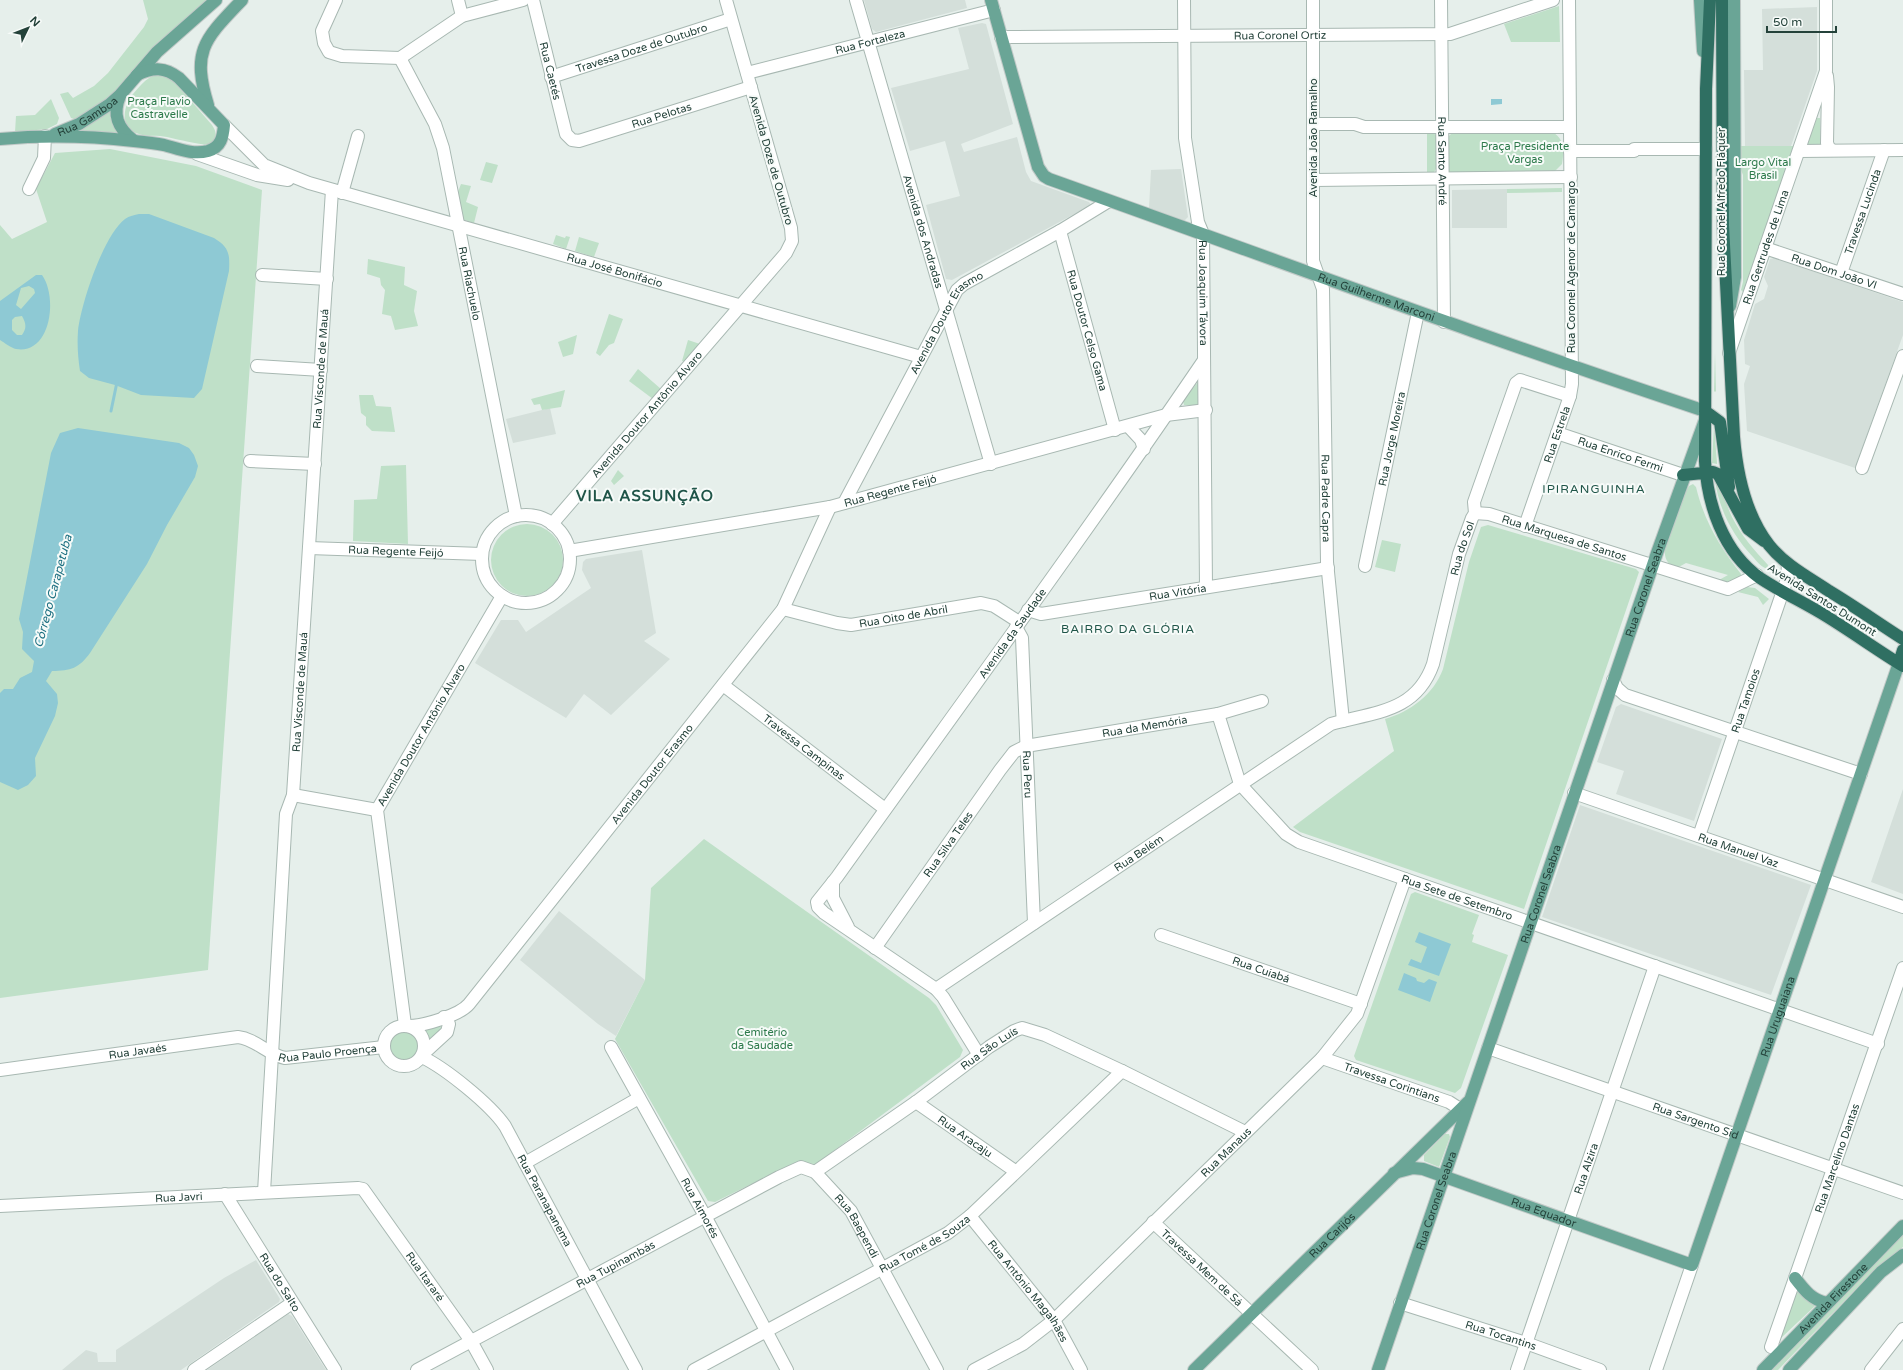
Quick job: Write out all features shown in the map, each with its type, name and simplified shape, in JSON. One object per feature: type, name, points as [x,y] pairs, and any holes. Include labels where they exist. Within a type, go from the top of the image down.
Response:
[{"type":"highway","points":[[1706,89],[1710,0]]},
{"type":"highway","points":[[1722,0],[1723,225],[1728,319]]},
{"type":"highway","name":"Rua Coronel Alfredo Fláquer","points":[[1705,414],[1706,89]]},
{"type":"highway","name":"Rua Coronel Alfredo Fláquer","points":[[1728,319],[1733,426]]},
{"type":"highway","points":[[1705,414],[1720,422],[1731,496]]},
{"type":"highway","name":"Avenida Santos Dumont","points":[[1705,414],[1706,473],[1713,510],[1722,532],[1743,562],[1757,575],[1783,592],[1827,616],[1901,665]]},
{"type":"highway","name":"Avenida Santos Dumont","points":[[1733,426],[1736,463],[1742,488],[1755,523],[1768,544],[1788,564],[1903,639]]},
{"type":"highway","points":[[1684,475],[1706,473],[1718,474],[1748,528],[1768,544]]},
{"type":"highway","points":[[1901,665],[1903,650]]},
{"type":"main road","name":"Rua Gamboa","points":[[47,136],[78,124],[99,112],[120,95],[157,52],[216,0]]},
{"type":"main road","points":[[208,108],[200,77],[200,57],[212,34],[242,0]]},
{"type":"main road","name":"Rua Coronel Alfredo Fláquer","points":[[1700,0],[1706,89]]},
{"type":"main road","name":"Rua Coronel Alfredo Fláquer","points":[[1728,319],[1735,277],[1734,0]]},
{"type":"main road","points":[[992,5],[1001,37]]},
{"type":"main road","name":"Rua Guilherme Marconi","points":[[1001,37],[1038,167],[1044,176],[1049,179],[1444,322],[1572,365],[1705,414]]},
{"type":"main road","points":[[120,95],[116,104],[118,124],[124,133],[133,140],[163,145],[197,154],[210,150],[218,145],[223,136],[224,125],[173,73],[154,68],[137,75]]},
{"type":"main road","name":"Rua Gamboa","points":[[0,139],[47,136],[133,140]]},
{"type":"main road","name":"Rua Coronel Seabra","points":[[1378,1370],[1604,705],[1705,414]]},
{"type":"main road","name":"Rua Uruguaiana","points":[[1692,1265],[1824,880],[1901,665]]},
{"type":"main road","name":"Rua Carijós","points":[[1194,1370],[1251,1312],[1470,1100]]},
{"type":"main road","points":[[1422,1146],[1418,1160],[1423,1169]]},
{"type":"main road","name":"Rua Equador","points":[[1394,1173],[1413,1168],[1423,1169],[1692,1265]]},
{"type":"main road","name":"Avenida Firestone","points":[[1763,1370],[1903,1226]]},
{"type":"main road","name":"Avenida Firestone","points":[[1789,1370],[1881,1272],[1903,1256]]},
{"type":"main road","points":[[1796,1278],[1810,1296],[1816,1301],[1828,1303]]},
{"type":"street","points":[[336,0],[322,32],[322,38],[327,49],[335,55],[342,56],[400,58],[462,16],[523,0]]},
{"type":"street","points":[[458,0],[462,16]]},
{"type":"street","name":"Rua Caetés","points":[[533,0],[566,134],[572,140]]},
{"type":"street","name":"Avenida Doze de Outubro","points":[[726,0],[792,235],[786,253],[741,305]]},
{"type":"street","name":"Avenida dos Andradas","points":[[856,0],[945,311],[991,464]]},
{"type":"street","name":"Rua Joaquim Távora","points":[[1184,0],[1185,138],[1198,222],[1203,234],[1206,410],[1206,588]]},
{"type":"street","name":"Avenida João Ramalho","points":[[1313,0],[1313,261],[1318,276]]},
{"type":"street","name":"Rua Santo André","points":[[1441,0],[1444,322]]},
{"type":"street","name":"Rua Coronel Ortiz","points":[[1001,37],[1442,34],[1453,33],[1553,0]]},
{"type":"street","name":"Rua Coronel Agenor de Camargo","points":[[1569,0],[1572,365]]},
{"type":"street","name":"Rua Gertrudes de Lima","points":[[1729,353],[1826,71],[1826,0]]},
{"type":"street","name":"Rua Fortaleza","points":[[747,73],[868,42],[992,5]]},
{"type":"street","name":"Travessa Doze de Outubro","points":[[551,77],[731,19]]},
{"type":"street","points":[[378,57],[394,65],[414,82]]},
{"type":"street","name":"Rua Riachuelo","points":[[400,58],[414,82],[439,136],[516,516]]},
{"type":"street","points":[[1826,71],[1828,87],[1827,143],[1828,148],[1832,150]]},
{"type":"street","name":"Rua Pelotas","points":[[572,140],[579,140],[751,88]]},
{"type":"street","points":[[1313,124],[1355,124],[1364,127],[1570,127]]},
{"type":"street","name":"Rua José Bonifácio","points":[[224,125],[264,165],[309,183],[921,357]]},
{"type":"street","points":[[29,189],[44,158],[47,136]]},
{"type":"street","name":"Rua Visconde de Mauá","points":[[264,1192],[286,814],[293,795],[327,279],[337,192],[358,136]]},
{"type":"street","points":[[1570,151],[1633,151],[1634,149],[1706,151]]},
{"type":"street","name":"Travessa Lucinda","points":[[1840,273],[1884,150]]},
{"type":"street","points":[[1798,151],[1903,150]]},
{"type":"street","points":[[1687,154],[1706,151]]},
{"type":"street","name":"Rua José Bonifácio","points":[[197,154],[257,175],[309,183]]},
{"type":"street","points":[[1314,180],[1571,177]]},
{"type":"street","name":"Avenida Doutor Erasmo","points":[[844,503],[953,295],[964,284],[1060,231],[1109,201]]},
{"type":"street","name":"Rua Doutor Celso Gama","points":[[1060,231],[1115,430]]},
{"type":"street","name":"Rua Dom João VI","points":[[1765,248],[1903,294]]},
{"type":"street","points":[[262,275],[327,279]]},
{"type":"street","name":"Rua Padre Capra","points":[[1318,276],[1323,289],[1328,568],[1343,720]]},
{"type":"street","name":"Avenida Doutor Antônio Álvaro","points":[[552,524],[741,305]]},
{"type":"street","name":"Rua Jorge Moreira","points":[[1365,566],[1418,312]]},
{"type":"street","points":[[1862,468],[1903,356]]},
{"type":"street","name":"Avenida da Saudade","points":[[818,900],[833,882],[1144,449],[1204,360]]},
{"type":"street","name":"Rua Estrela","points":[[1525,526],[1570,396],[1572,365]]},
{"type":"street","points":[[257,366],[321,370]]},
{"type":"street","name":"Rua do Sol","points":[[1343,720],[1388,710],[1399,705],[1416,691],[1427,677],[1435,659],[1459,554],[1472,518],[1476,513],[1475,498],[1517,381],[1520,380],[1570,396]]},
{"type":"street","name":"Rua Regente Feijó","points":[[569,551],[830,507],[1166,415],[1206,410]]},
{"type":"street","points":[[1128,426],[1141,440],[1144,449]]},
{"type":"street","name":"Rua Enrico Fermi","points":[[1557,433],[1684,475]]},
{"type":"street","points":[[250,461],[314,464]]},
{"type":"street","name":"Avenida Doutor Erasmo","points":[[407,1026],[425,1023],[444,1017],[463,1010],[469,1004],[783,608],[830,507]]},
{"type":"street","name":"Rua Marquesa de Santos","points":[[1476,513],[1483,513],[1728,589],[1757,575]]},
{"type":"street","points":[[516,516],[535,516],[552,524],[563,535],[569,551],[570,565],[568,574],[561,586],[551,596],[538,601],[524,603],[502,596],[487,580],[483,569],[482,554],[485,543],[492,531],[502,521],[516,516]]},
{"type":"street","name":"Rua Regente Feijó","points":[[309,548],[482,554]]},
{"type":"street","name":"Rua Tamoios","points":[[1699,836],[1783,592],[1787,579],[1788,564]]},
{"type":"street","name":"Rua Vitória","points":[[1028,610],[1041,614],[1328,568]]},
{"type":"street","name":"Avenida Doutor Antônio Álvaro","points":[[407,1026],[377,810],[502,596]]},
{"type":"street","name":"Rua Oito de Abril","points":[[783,608],[837,623],[851,625],[981,604],[994,606],[1018,625]]},
{"type":"street","name":"Rua Peru","points":[[1018,625],[1022,638],[1034,923]]},
{"type":"street","points":[[1613,680],[1617,688],[1625,695],[1861,774]]},
{"type":"street","name":"Travessa Campinas","points":[[723,685],[885,809]]},
{"type":"street","points":[[1604,705],[1614,696],[1625,695]]},
{"type":"street","name":"Rua da Memória","points":[[1026,746],[1218,714],[1262,701]]},
{"type":"street","name":"Rua Sete de Setembro","points":[[1218,714],[1240,784],[1292,838],[1530,923],[1878,1044]]},
{"type":"street","name":"Rua Belém","points":[[936,989],[1330,724],[1343,720]]},
{"type":"street","name":"Rua Silva Teles","points":[[875,948],[1011,755],[1018,749],[1026,746]]},
{"type":"street","name":"Rua Manuel Vaz","points":[[1574,793],[1903,907]]},
{"type":"street","points":[[293,795],[377,810]]},
{"type":"street","name":"Rua Manaus","points":[[974,1370],[1023,1344],[1054,1320],[1322,1058],[1352,1023],[1361,1004],[1405,879]]},
{"type":"street","points":[[833,882],[833,898],[851,932]]},
{"type":"street","points":[[833,898],[826,895],[818,900],[821,910],[936,989],[943,997],[978,1055]]},
{"type":"street","name":"Rua Cuiabá","points":[[1161,935],[1361,1004]]},
{"type":"street","name":"Rua Alzira","points":[[1517,1370],[1611,1091],[1655,966]]},
{"type":"street","name":"Rua Marcelino Dantas","points":[[1771,1347],[1878,1044],[1903,968]]},
{"type":"street","points":[[423,1055],[425,1047],[423,1037],[416,1029],[407,1026],[395,1028],[389,1032],[384,1047],[387,1057],[398,1065],[411,1065],[423,1055],[447,1032],[449,1024],[444,1017]]},
{"type":"street","name":"Rua São Luís","points":[[815,1172],[916,1102],[1014,1030],[1025,1028],[1045,1035],[1122,1071],[1245,1132]]},
{"type":"street","name":"Rua Javaés","points":[[0,1070],[238,1037],[246,1038],[272,1053]]},
{"type":"street","name":"Rua Paulo Proença","points":[[272,1053],[285,1058],[384,1047]]},
{"type":"street","name":"Rua Aimorés","points":[[611,1047],[705,1216],[787,1370]]},
{"type":"street","name":"Rua Sargento Sid","points":[[1488,1048],[1903,1193]]},
{"type":"street","name":"Rua Paranapanema","points":[[423,1055],[435,1063],[497,1115],[588,1278],[636,1370]]},
{"type":"street","name":"Travessa Corintians","points":[[1322,1058],[1449,1102],[1460,1109]]},
{"type":"street","name":"Rua Tomé de Souza","points":[[694,1370],[948,1232],[970,1216],[1015,1171],[1122,1071]]},
{"type":"street","points":[[525,1163],[639,1098]]},
{"type":"street","name":"Rua Aracaju","points":[[916,1102],[1015,1171]]},
{"type":"street","name":"Rua Tupinambás","points":[[417,1370],[795,1168],[808,1169],[815,1172]]},
{"type":"street","name":"Rua Baependi","points":[[815,1172],[851,1211],[937,1370]]},
{"type":"street","name":"Rua Javri","points":[[0,1206],[358,1188]]},
{"type":"street","name":"Rua Itararé","points":[[358,1188],[367,1192],[471,1341],[487,1370]]},
{"type":"street","name":"Rua do Salto","points":[[225,1194],[335,1370]]},
{"type":"street","name":"Rua Antônio Magalhães","points":[[970,1216],[1054,1320],[1080,1370]]},
{"type":"street","name":"Travessa Mem de Sá","points":[[1154,1222],[1312,1370]]},
{"type":"street","name":"Rua Uruguaiana","points":[[1656,1370],[1692,1265]]},
{"type":"street","points":[[194,1370],[292,1303]]},
{"type":"street","name":"Rua Tocantins","points":[[1400,1303],[1526,1343],[1600,1370]]},
{"type":"street","points":[[1871,1370],[1903,1329]]},
{"type":"shaded area","points":[[864,0],[965,0],[967,8],[876,32],[872,29]]},
{"type":"shaded area","points":[[1817,7],[1817,71],[1791,146],[1745,146],[1744,70],[1763,70],[1762,9]]},
{"type":"shaded area","points":[[982,23],[986,24],[1013,124],[961,144],[964,152],[1017,137],[1026,172],[1031,181],[1089,202],[1091,205],[952,280],[946,279],[926,205],[960,196],[945,141],[910,151],[891,88],[969,69],[958,28]]},
{"type":"shaded area","points":[[1181,169],[1188,217],[1184,221],[1149,208],[1151,170]]},
{"type":"shaded area","points":[[1507,189],[1507,228],[1452,228],[1452,190]]},
{"type":"shaded area","points":[[1774,258],[1903,302],[1903,335],[1855,468],[1747,431],[1744,384],[1750,366],[1745,364],[1744,340],[1755,304],[1764,299],[1768,286],[1764,277],[1770,259]]},
{"type":"shaded area","points":[[550,408],[556,434],[513,443],[506,419]]},
{"type":"shaded area","points":[[642,550],[656,633],[644,641],[670,659],[611,715],[584,694],[566,718],[475,663],[501,620],[518,620],[526,632],[591,588],[582,570],[583,562],[586,559]]},
{"type":"shaded area","points":[[1621,704],[1722,739],[1694,821],[1616,794],[1624,771],[1597,762],[1616,707]]},
{"type":"shaded area","points":[[1903,789],[1903,894],[1871,882]]},
{"type":"shaded area","points":[[1580,805],[1811,885],[1771,995],[1542,917]]},
{"type":"shaded area","points":[[559,911],[645,980],[616,1036],[598,1024],[520,960]]},
{"type":"shaded area","points":[[256,1260],[280,1299],[279,1302],[181,1370],[62,1370],[86,1350],[97,1353],[98,1362],[116,1362],[116,1350],[224,1278]]},
{"type":"shaded area","points":[[288,1314],[292,1316],[326,1370],[207,1370]]},
{"type":"green space","points":[[143,0],[210,0],[158,42],[108,99],[77,120],[71,118],[60,94],[68,92],[73,98],[94,86],[108,73],[144,27],[148,19]]},
{"type":"green space","points":[[1559,6],[1560,42],[1511,42],[1504,24]]},
{"type":"green space","name":"Praça Flavio Castravelle","points":[[162,73],[172,79],[212,125],[216,135],[210,145],[193,143],[164,136],[142,135],[128,127],[125,111],[133,94],[146,80]]},
{"type":"green space","points":[[51,99],[59,118],[57,124],[47,129],[15,132],[16,116],[35,115]]},
{"type":"green space","points":[[114,107],[113,122],[118,131],[122,134],[70,133]]},
{"type":"green space","points":[[1817,118],[1820,118],[1820,148],[1806,148]]},
{"type":"green space","points":[[1422,132],[1433,132],[1437,137],[1437,167],[1433,174],[1422,174],[1427,172],[1427,134],[1422,134]]},
{"type":"green space","name":"Praça Presidente Vargas","points":[[1552,132],[1559,138],[1563,146],[1562,164],[1555,171],[1451,173],[1448,171],[1448,137],[1452,133]]},
{"type":"green space","name":"Largo Vital Brasil","points":[[1738,146],[1794,146],[1743,292],[1741,290],[1743,282],[1743,175],[1740,167]]},
{"type":"green space","points":[[110,149],[196,166],[262,190],[208,970],[0,998],[0,225],[12,239],[47,222],[36,189],[55,153]]},
{"type":"green space","points":[[486,162],[498,165],[492,183],[480,180]]},
{"type":"green space","points":[[461,184],[471,186],[466,202],[478,207],[474,223],[459,218],[456,197]]},
{"type":"green space","points":[[1562,188],[1562,192],[1507,193],[1507,189]]},
{"type":"green space","points":[[556,235],[565,238],[566,236],[570,237],[566,249],[553,244]]},
{"type":"green space","points":[[579,237],[599,243],[594,257],[575,251]]},
{"type":"green space","points":[[368,259],[405,267],[404,285],[417,291],[414,311],[418,326],[395,330],[391,316],[382,314],[385,290],[381,285],[380,278],[367,274]]},
{"type":"green space","points":[[609,314],[623,319],[614,343],[609,345],[600,356],[596,353]]},
{"type":"green space","points":[[577,335],[573,354],[563,357],[558,342]]},
{"type":"green space","points":[[688,340],[700,344],[685,362],[682,361]]},
{"type":"green space","points":[[1715,353],[1716,391],[1715,392],[1714,391]]},
{"type":"green space","points":[[638,369],[661,389],[653,399],[629,381]]},
{"type":"green space","points":[[1198,382],[1200,384],[1200,402],[1196,405],[1184,405],[1183,401]]},
{"type":"green space","points":[[565,390],[561,407],[542,410],[540,404],[534,405],[531,399]]},
{"type":"green space","points":[[359,395],[373,395],[376,406],[391,407],[395,432],[372,431],[366,425],[366,417],[361,413]]},
{"type":"green space","points":[[1714,425],[1717,463],[1717,464],[1712,463]]},
{"type":"green space","points":[[406,465],[408,544],[353,541],[354,500],[377,499],[381,466]]},
{"type":"green space","points":[[618,470],[624,476],[614,485],[611,481]]},
{"type":"green space","points":[[1715,480],[1721,489],[1739,530],[1768,565],[1767,569],[1756,561],[1733,531],[1720,502]]},
{"type":"green space","points":[[1693,484],[1696,487],[1708,522],[1726,554],[1741,574],[1740,578],[1729,583],[1719,580],[1728,575],[1686,563],[1677,568],[1671,565],[1666,559],[1665,549],[1686,491],[1689,486]]},
{"type":"green space","points":[[527,524],[547,530],[557,540],[563,560],[557,580],[547,590],[527,596],[507,590],[497,580],[491,560],[497,540],[507,530]]},
{"type":"green space","points":[[1488,525],[1636,569],[1639,572],[1524,909],[1300,832],[1293,827],[1394,751],[1385,719],[1403,712],[1420,701],[1434,686],[1439,678],[1443,669],[1469,562],[1481,527]]},
{"type":"green space","points":[[1382,540],[1401,544],[1395,572],[1375,567]]},
{"type":"green space","points":[[1747,587],[1755,588],[1769,599],[1763,605],[1758,597],[1738,592]]},
{"type":"green space","name":"Cemitério da Saudade","points":[[704,839],[929,998],[936,1005],[963,1050],[960,1057],[816,1164],[794,1163],[715,1202],[708,1201],[615,1039],[645,980],[651,888]]},
{"type":"green space","points":[[1415,892],[1479,915],[1472,934],[1474,935],[1472,942],[1508,955],[1461,1088],[1455,1093],[1356,1060],[1354,1056],[1411,894]]},
{"type":"green space","points":[[440,1024],[441,1028],[439,1033],[428,1044],[428,1036],[422,1029]]},
{"type":"green space","points":[[405,1031],[411,1032],[419,1040],[419,1052],[411,1060],[405,1061],[399,1060],[391,1052],[390,1046],[391,1040],[399,1032]]},
{"type":"green space","points":[[1445,1134],[1449,1134],[1450,1137],[1439,1167],[1424,1161],[1424,1155]]},
{"type":"green space","points":[[1903,1232],[1903,1247],[1876,1268],[1778,1370],[1772,1370]]},
{"type":"green space","points":[[1799,1290],[1816,1305],[1780,1339],[1797,1291]]},
{"type":"water","points":[[1491,99],[1502,99],[1502,104],[1491,105]]},
{"type":"water","points":[[139,214],[149,214],[214,238],[226,248],[229,255],[229,271],[202,389],[194,398],[141,395],[115,385],[89,378],[80,371],[78,331],[88,288],[94,271],[109,240],[117,228],[125,219]]},
{"type":"water","points":[[36,275],[42,275],[47,285],[50,297],[50,310],[44,334],[37,343],[28,348],[16,349],[0,340],[0,301]],"holes":[[[29,286],[34,289],[35,293],[21,309],[16,305],[21,288]],[[22,316],[25,323],[25,330],[22,335],[17,335],[12,330],[12,320],[15,317]]]},
{"type":"water","points":[[78,428],[179,443],[189,448],[194,455],[198,466],[195,477],[167,525],[147,564],[90,653],[74,668],[52,671],[46,681],[57,694],[58,703],[55,716],[35,758],[36,776],[28,785],[18,790],[0,782],[0,693],[4,689],[13,689],[20,678],[32,672],[34,661],[22,649],[23,632],[19,619],[51,453],[60,433]]},
{"type":"water","points":[[1419,932],[1451,944],[1439,976],[1408,965],[1411,959],[1421,963],[1427,947],[1415,942]]},
{"type":"water","points":[[1404,973],[1416,978],[1417,981],[1424,983],[1429,979],[1437,982],[1430,1002],[1398,990]]},
{"type":"waterway","name":"Córrego Carapetuba","points":[[111,411],[117,382]]},
{"type":"district","name":"IPIRANGUINHA","points":[[1594,489]]},
{"type":"district","name":"VILA ASSUNÇÃO","points":[[645,496]]},
{"type":"district","name":"BAIRRO DA GLÓRIA","points":[[1128,629]]}]
